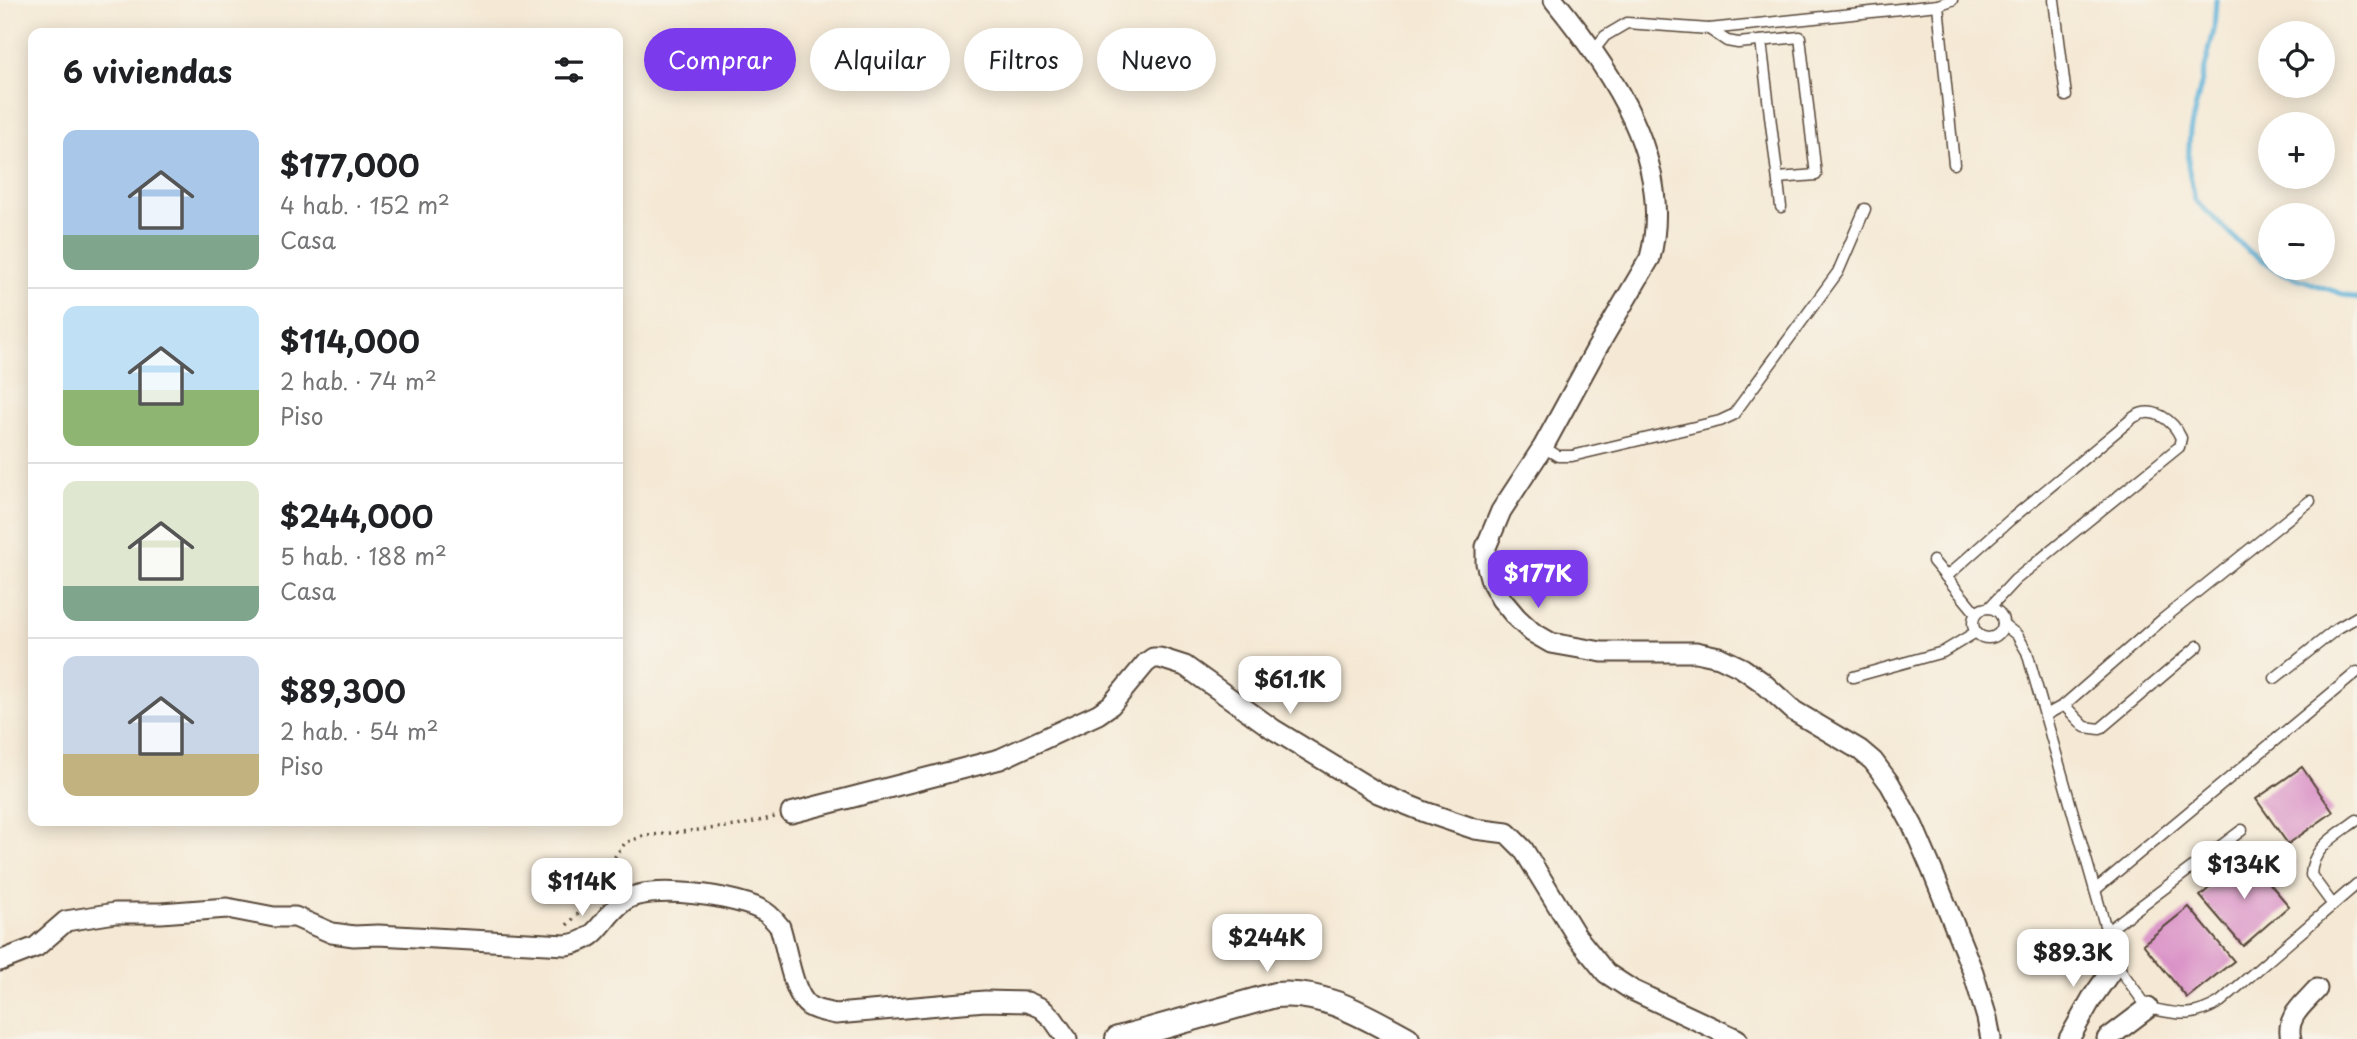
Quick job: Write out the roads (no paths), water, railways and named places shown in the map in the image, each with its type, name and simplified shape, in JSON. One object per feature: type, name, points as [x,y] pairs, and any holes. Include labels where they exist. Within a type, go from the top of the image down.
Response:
[{"type":"street","points":[[1554,0],[1594,50],[1627,105],[1643,142],[1655,208],[1654,242],[1650,258],[1543,447],[1502,511],[1486,547],[1486,564],[1491,581],[1501,599],[1532,632],[1551,643],[1602,652],[1696,652],[1719,657],[1742,668],[1794,711],[1860,750],[1873,761],[1890,783],[1928,861],[1973,972],[1991,1039]]},
{"type":"street","points":[[791,813],[1000,759],[1098,715],[1125,691],[1146,663],[1153,658],[1160,658],[1185,666],[1273,729],[1378,793],[1475,829],[1507,833],[1523,849],[1577,937],[1606,973],[1632,990],[1737,1039]]},
{"type":"street","points":[[0,961],[36,947],[66,921],[115,913],[161,913],[215,908],[274,917],[295,917],[332,933],[354,936],[566,945],[581,943],[591,938],[622,901],[634,895],[685,893],[727,899],[764,911],[774,919],[780,927],[802,999],[822,1011],[836,1014],[1018,1001],[1041,1008],[1054,1019],[1067,1039]]},
{"type":"street","points":[[2069,1039],[2092,998],[2116,964]]},
{"type":"street","points":[[2291,1039],[2289,1030],[2293,1016],[2317,989]]},
{"type":"street","points":[[1118,1039],[1275,995],[1294,993],[1317,997],[1345,1007],[1408,1039]]},
{"type":"street","points":[[2107,1039],[2148,1008]]},
{"type":"lane","points":[[1594,50],[1605,36],[1627,23],[1709,29],[1938,5],[1952,0]]},
{"type":"lane","points":[[2054,0],[2066,96]]},
{"type":"lane","points":[[1938,5],[1954,164]]},
{"type":"lane","points":[[1709,29],[1727,41],[1738,43],[1800,37],[1816,175],[1778,178]]},
{"type":"lane","points":[[1761,41],[1781,207]]},
{"type":"lane","points":[[1543,447],[1558,456],[1572,456],[1720,421],[1733,415],[1838,272],[1865,209]]},
{"type":"lane","points":[[1946,577],[2134,416],[2152,412],[2172,423],[2181,438],[2179,447],[2015,580],[1989,608],[1976,613]]},
{"type":"lane","points":[[2046,715],[2064,705],[2163,619],[2310,502]]},
{"type":"lane","points":[[1933,561],[1976,613]]},
{"type":"lane","points":[[1989,608],[2000,613],[2003,624],[2017,635],[2027,652],[2116,964],[2148,1008],[2179,1015],[2209,1008],[2220,1002],[2357,884]]},
{"type":"lane","points":[[1976,613],[1973,623],[1976,632],[1986,638],[1997,634],[2003,624]]},
{"type":"lane","points":[[2275,678],[2338,628],[2357,617]]},
{"type":"lane","points":[[1853,677],[1943,652],[1976,632]]},
{"type":"lane","points":[[2064,705],[2085,727],[2099,729],[2198,646]]},
{"type":"lane","points":[[2095,890],[2357,672]]},
{"type":"lane","points":[[2333,905],[2311,875],[2314,859],[2321,848],[2357,820]]},
{"type":"lane","points":[[2106,932],[2242,830]]},
{"type":"waterway","points":[[2216,0],[2214,30],[2190,131],[2188,166],[2195,200],[2258,257]]},
{"type":"waterway","points":[[2302,280],[2357,299]]}]
